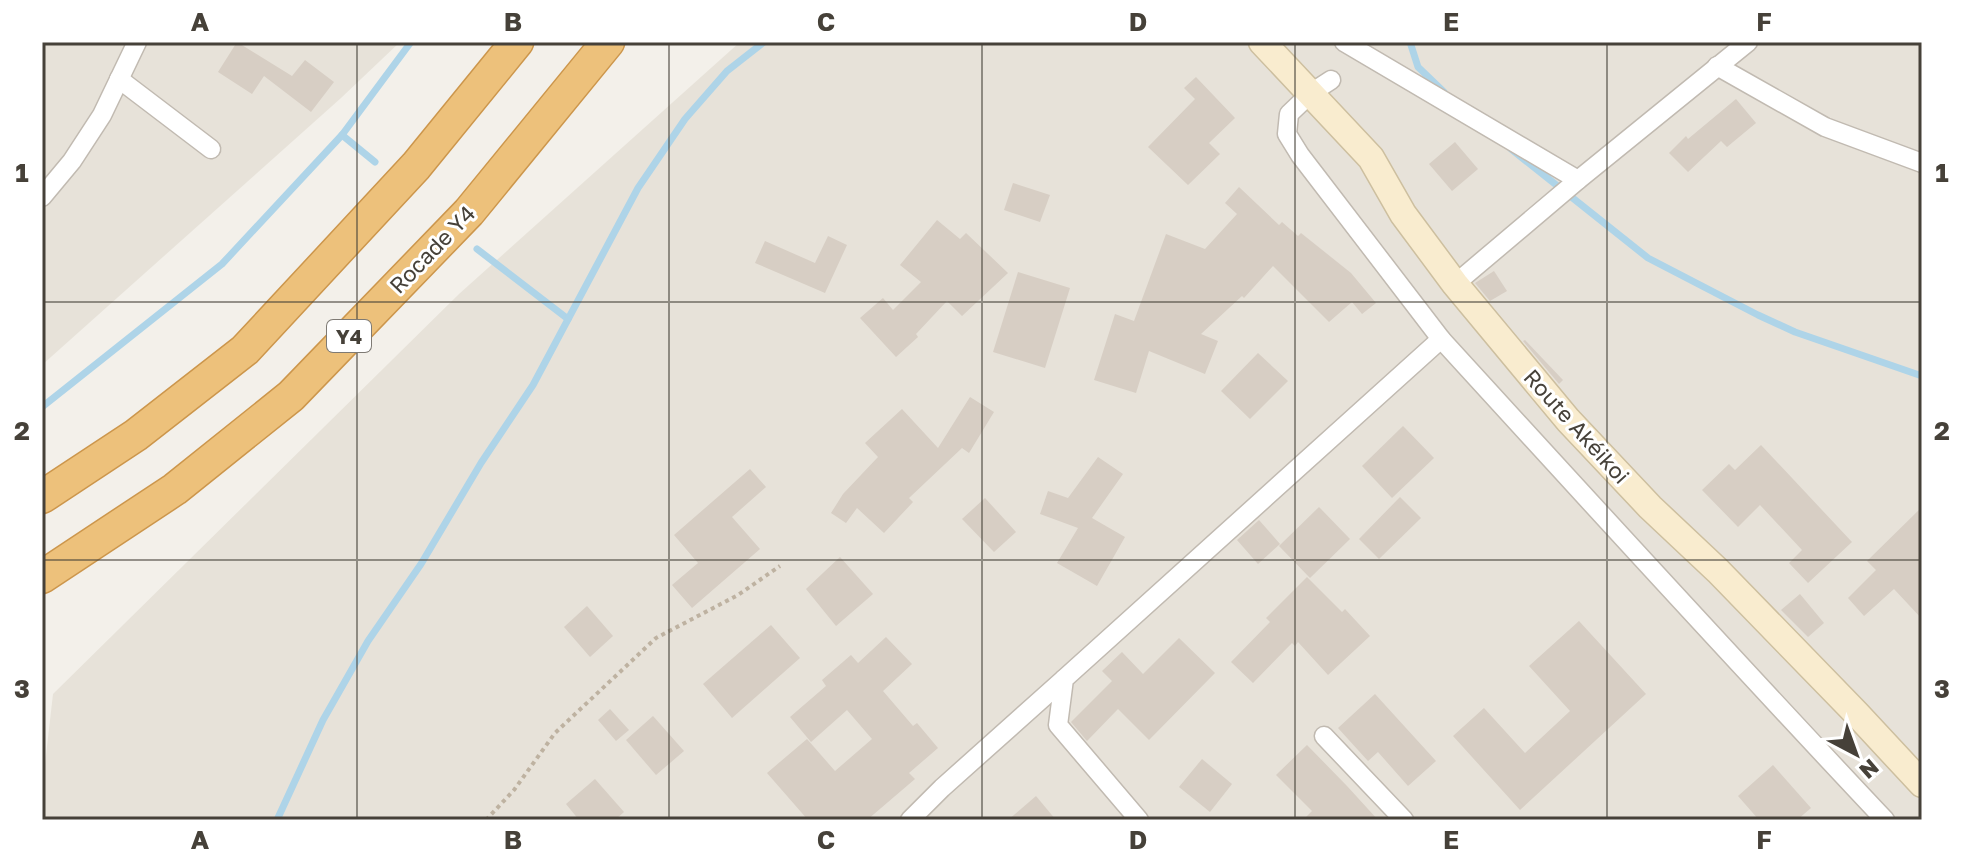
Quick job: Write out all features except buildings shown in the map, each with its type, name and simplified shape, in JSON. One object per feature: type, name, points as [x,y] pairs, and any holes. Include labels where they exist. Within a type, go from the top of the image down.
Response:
[{"type":"highway","points":[[42,497],[136,435],[245,350],[416,166],[517,42]]},
{"type":"highway","name":"Rocade Y4","points":[[42,577],[175,489],[291,396],[469,212],[608,42]]},
{"type":"street","points":[[42,197],[72,161],[102,115],[137,42]]},
{"type":"street","points":[[1344,42],[1578,180]]},
{"type":"street","points":[[1455,284],[1748,42]]},
{"type":"street","name":"Route Akéikoi","points":[[1269,44],[1321,86],[1371,158],[1403,214],[1455,284],[1568,420],[1922,784]]},
{"type":"street","points":[[1717,66],[1825,127],[1922,163]]},
{"type":"street","points":[[119,79],[211,149]]},
{"type":"street","points":[[1321,86],[1289,114],[1287,134],[1441,339],[1692,615],[1885,820]]},
{"type":"street","points":[[910,820],[1441,339]]},
{"type":"street","points":[[1064,679],[1058,725],[1139,820]]},
{"type":"street","points":[[1324,736],[1404,820]]},
{"type":"path","points":[[486,820],[514,790],[555,733],[656,638],[738,595],[780,566]]},
{"type":"shaded area","points":[[42,42],[400,42],[42,365]]},
{"type":"shaded area","points":[[740,42],[1922,42],[1922,820],[42,820],[42,790],[53,694],[459,294]]},
{"type":"waterway","points":[[42,407],[222,264],[342,135],[411,42]]},
{"type":"waterway","points":[[277,820],[323,720],[368,641],[421,564],[481,463],[533,385],[638,188],[685,119],[727,71],[764,42]]},
{"type":"waterway","points":[[1410,42],[1418,67],[1444,92]]},
{"type":"waterway","points":[[342,135],[375,162]]},
{"type":"waterway","points":[[1511,149],[1648,258],[1795,332],[1922,376]]},
{"type":"waterway","points":[[477,249],[568,319]]}]
